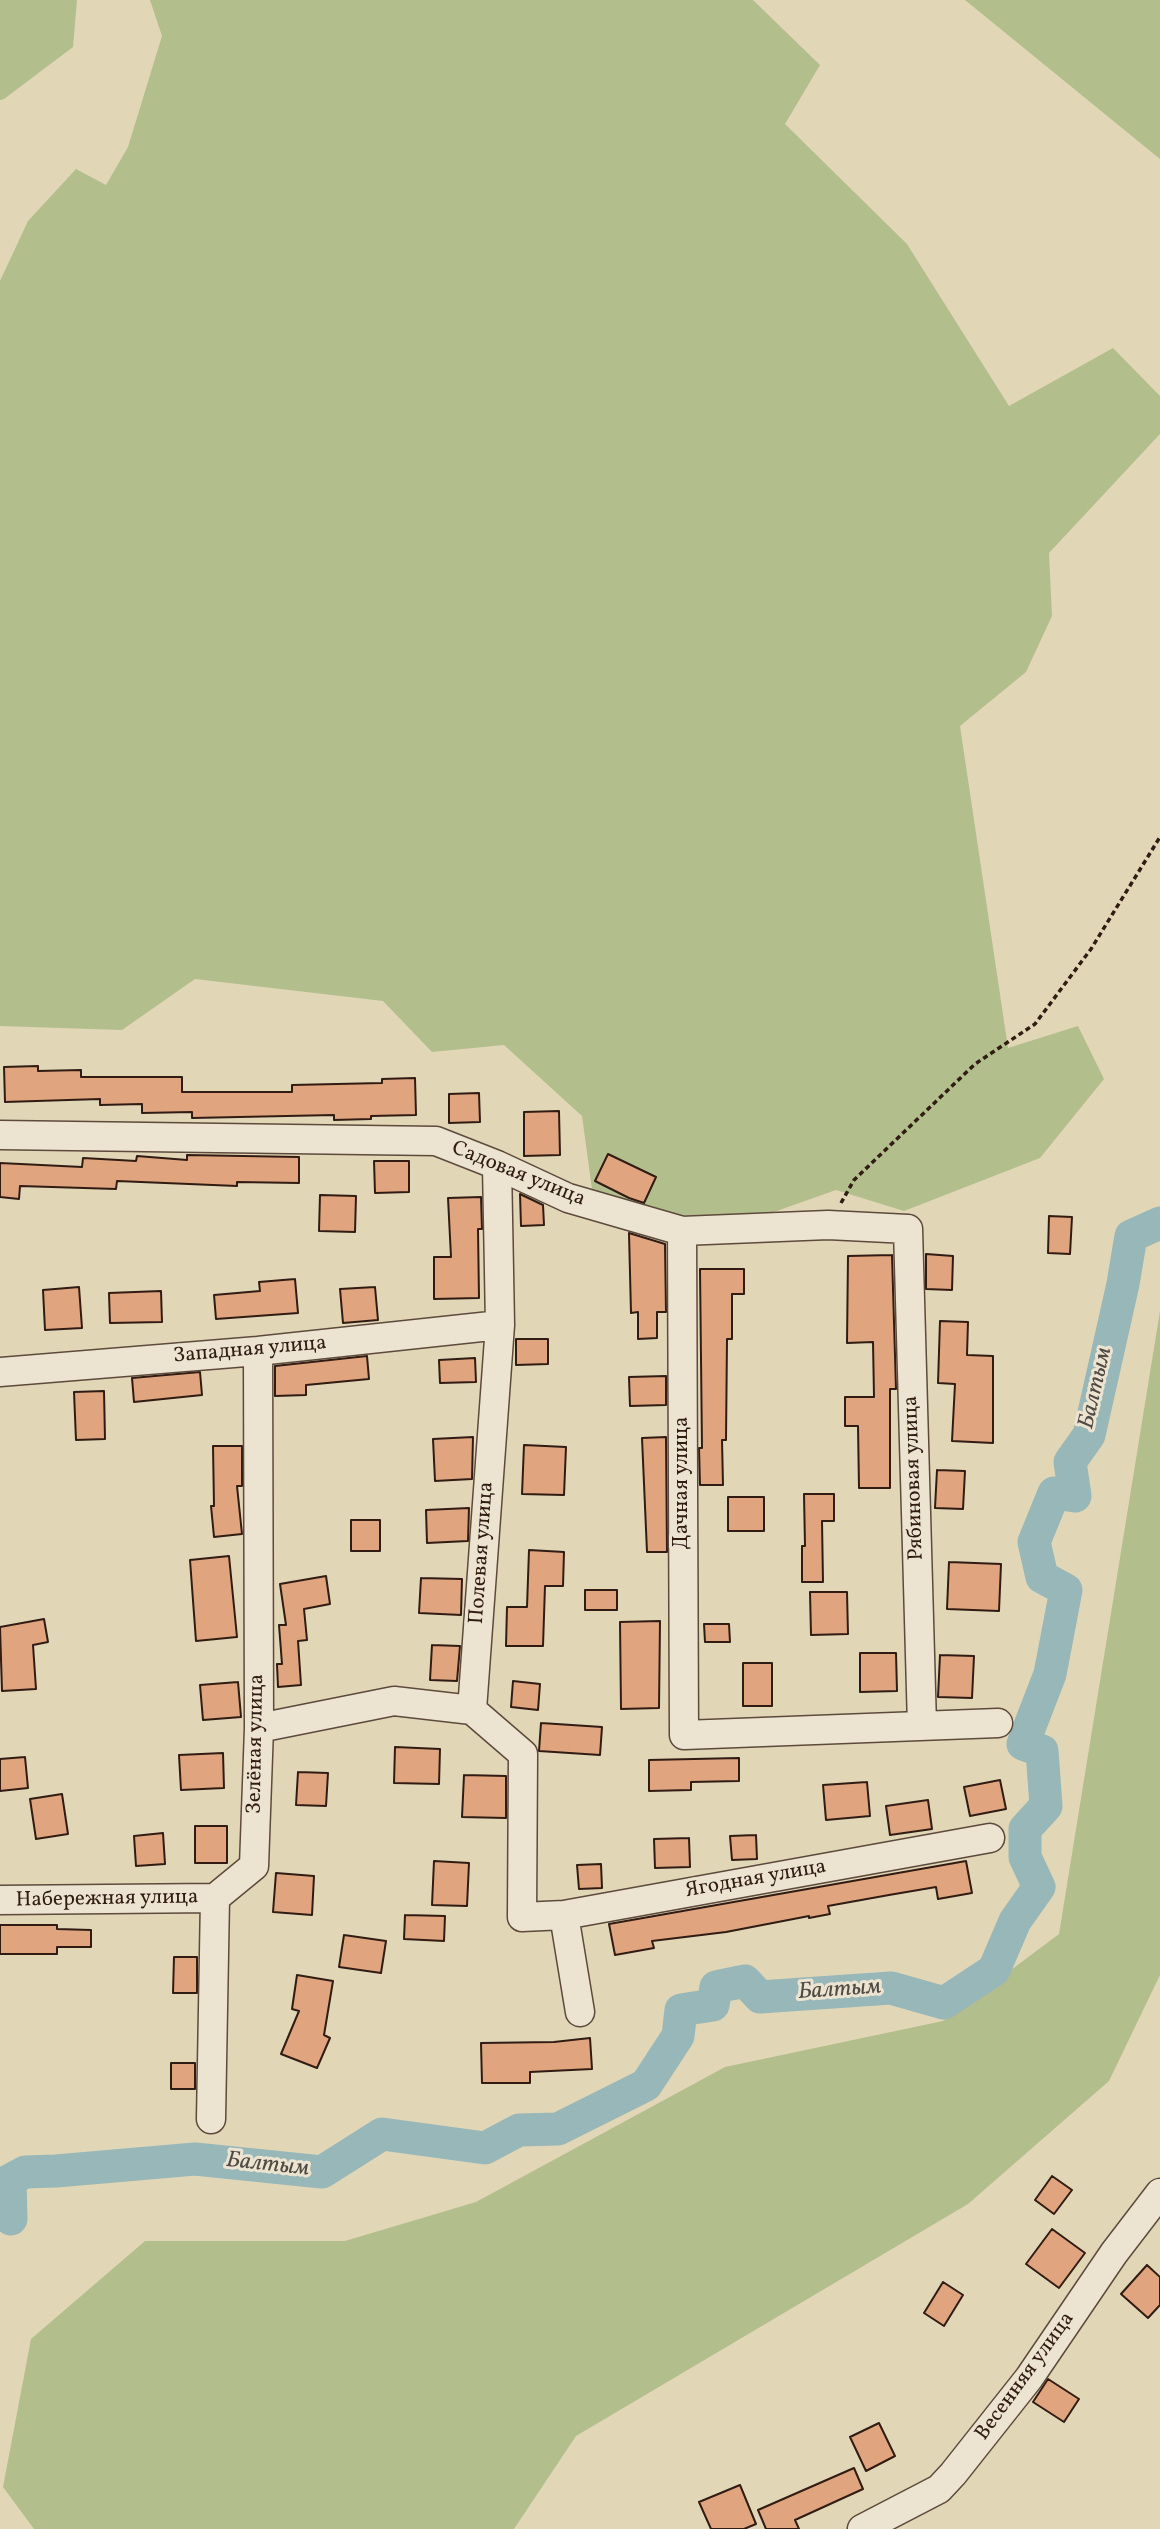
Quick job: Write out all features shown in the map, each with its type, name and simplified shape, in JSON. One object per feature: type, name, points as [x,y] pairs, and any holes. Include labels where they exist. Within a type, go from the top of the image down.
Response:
[{"type":"street","name":"Садовая улица","points":[[0,1135],[436,1141],[497,1165],[568,1198],[682,1231],[828,1225],[908,1229]]},
{"type":"street","name":"Полевая улица","points":[[472,1710],[500,1325],[497,1165]]},
{"type":"street","name":"Рябиновая улица","points":[[908,1229],[922,1726]]},
{"type":"street","name":"Дачная улица","points":[[682,1231],[684,1735],[922,1726]]},
{"type":"street","name":"Западная улица","points":[[0,1372],[258,1351],[500,1325]]},
{"type":"street","name":"Зелёная улица","points":[[215,1898],[254,1866],[259,1728],[258,1351]]},
{"type":"street","points":[[259,1728],[394,1701],[472,1710]]},
{"type":"street","name":"Ягодная улица","points":[[472,1710],[523,1754],[522,1917],[564,1915],[990,1838]]},
{"type":"street","points":[[922,1726],[998,1723]]},
{"type":"street","points":[[211,2119],[215,1898]]},
{"type":"street","name":"Набережная улица","points":[[0,1900],[215,1898]]},
{"type":"street","points":[[564,1915],[580,2012]]},
{"type":"street","name":"Весенняя улица","points":[[862,2529],[939,2489],[953,2474],[1029,2378],[1114,2253],[1160,2193]]},
{"type":"path","points":[[828,1225],[854,1180],[975,1064],[1035,1024],[1091,949],[1160,836]]},
{"type":"green space","points":[[0,0],[77,0],[73,47],[0,100]]},
{"type":"green space","points":[[150,0],[753,0],[820,65],[785,124],[907,244],[1009,406],[1113,348],[1160,396],[1160,434],[1049,553],[1052,616],[1026,672],[960,726],[1008,1048],[1078,1026],[1104,1079],[1040,1158],[904,1211],[836,1190],[709,1235],[594,1204],[582,1116],[504,1045],[432,1052],[383,1001],[195,979],[122,1030],[0,1026],[0,281],[28,221],[76,169],[106,185],[128,147],[162,36]]},
{"type":"green space","points":[[965,0],[1160,0],[1160,159]]},
{"type":"green space","points":[[1160,1311],[1160,1975],[1109,2081],[968,2204],[576,2436],[514,2529],[34,2529],[3,2487],[31,2339],[145,2241],[345,2241],[476,2202],[725,2067],[943,2021],[1059,1934]]},
{"type":"building","points":[[38,1066],[38,1071],[81,1070],[81,1077],[182,1077],[182,1092],[292,1092],[292,1085],[382,1083],[382,1079],[415,1078],[416,1115],[334,1120],[334,1115],[192,1118],[192,1112],[142,1113],[142,1104],[100,1105],[100,1099],[5,1102],[4,1067]]},
{"type":"building","points":[[479,1093],[480,1122],[449,1123],[449,1094]]},
{"type":"building","points":[[559,1111],[560,1155],[524,1156],[524,1112]]},
{"type":"building","points":[[608,1154],[656,1177],[644,1203],[595,1181]]},
{"type":"building","points":[[187,1155],[299,1157],[299,1183],[237,1182],[237,1186],[117,1181],[116,1189],[20,1186],[19,1199],[0,1197],[0,1163],[82,1167],[83,1158],[136,1161],[137,1156],[187,1160]]},
{"type":"building","points":[[374,1161],[409,1161],[409,1192],[375,1193]]},
{"type":"building","points":[[520,1194],[543,1205],[544,1225],[521,1226]]},
{"type":"building","points":[[320,1195],[356,1196],[355,1232],[319,1231]]},
{"type":"building","points":[[481,1197],[482,1229],[478,1229],[479,1298],[434,1299],[434,1257],[451,1257],[448,1198]]},
{"type":"building","points":[[1049,1216],[1072,1217],[1070,1254],[1048,1253]]},
{"type":"building","points":[[629,1233],[665,1244],[666,1312],[657,1312],[657,1338],[638,1339],[638,1312],[631,1313]]},
{"type":"building","points":[[926,1254],[953,1256],[952,1290],[926,1289]]},
{"type":"building","points":[[892,1255],[896,1389],[890,1389],[890,1488],[859,1488],[858,1426],[845,1426],[845,1397],[874,1397],[873,1342],[847,1343],[848,1256]]},
{"type":"building","points":[[700,1269],[744,1269],[744,1294],[732,1294],[732,1339],[727,1339],[726,1440],[722,1440],[723,1485],[700,1485]]},
{"type":"building","points":[[295,1279],[298,1313],[216,1319],[214,1295],[260,1291],[259,1282]]},
{"type":"building","points":[[79,1287],[82,1328],[45,1330],[43,1290]]},
{"type":"building","points":[[375,1287],[378,1320],[343,1323],[340,1289]]},
{"type":"building","points":[[161,1291],[162,1322],[110,1323],[109,1293]]},
{"type":"building","points":[[940,1321],[968,1322],[967,1355],[993,1356],[993,1443],[952,1441],[955,1384],[938,1383]]},
{"type":"building","points":[[516,1339],[548,1339],[548,1364],[516,1365]]},
{"type":"building","points":[[367,1356],[369,1379],[306,1385],[306,1395],[275,1396],[275,1366]]},
{"type":"building","points":[[475,1358],[476,1382],[440,1383],[439,1360]]},
{"type":"building","points":[[200,1372],[202,1395],[134,1402],[132,1378]]},
{"type":"building","points":[[666,1376],[666,1405],[630,1406],[629,1377]]},
{"type":"building","points":[[104,1391],[105,1439],[76,1440],[74,1392]]},
{"type":"building","points":[[473,1437],[472,1479],[435,1481],[433,1439]]},
{"type":"building","points":[[666,1437],[667,1552],[647,1552],[642,1438]]},
{"type":"building","points":[[524,1445],[566,1447],[564,1495],[522,1494]]},
{"type":"building","points":[[213,1446],[242,1446],[242,1486],[237,1486],[242,1534],[214,1537],[211,1506],[214,1506]]},
{"type":"building","points":[[937,1470],[965,1471],[963,1509],[935,1508]]},
{"type":"building","points":[[804,1494],[834,1494],[834,1521],[822,1521],[823,1582],[802,1582],[802,1546],[805,1546]]},
{"type":"building","points":[[728,1497],[764,1497],[764,1531],[728,1531]]},
{"type":"building","points":[[469,1508],[468,1541],[427,1543],[426,1510]]},
{"type":"building","points":[[351,1520],[380,1520],[380,1551],[351,1551]]},
{"type":"building","points":[[529,1550],[564,1552],[563,1586],[545,1586],[543,1646],[506,1646],[507,1607],[527,1607]]},
{"type":"building","points":[[229,1556],[237,1637],[196,1641],[190,1560]]},
{"type":"building","points":[[949,1562],[1001,1564],[999,1611],[947,1609]]},
{"type":"building","points":[[326,1576],[330,1604],[304,1609],[307,1640],[298,1641],[301,1685],[278,1687],[277,1664],[282,1664],[279,1625],[286,1625],[280,1584]]},
{"type":"building","points":[[421,1578],[462,1579],[461,1615],[419,1613]]},
{"type":"building","points":[[585,1590],[617,1590],[617,1610],[585,1610]]},
{"type":"building","points":[[810,1592],[847,1592],[848,1634],[811,1635]]},
{"type":"building","points":[[44,1619],[48,1642],[33,1645],[36,1689],[2,1691],[0,1627]]},
{"type":"building","points":[[660,1621],[659,1708],[621,1709],[620,1622]]},
{"type":"building","points":[[704,1624],[729,1624],[730,1642],[705,1642]]},
{"type":"building","points":[[432,1645],[460,1646],[457,1681],[430,1680]]},
{"type":"building","points":[[860,1653],[896,1653],[897,1691],[860,1692]]},
{"type":"building","points":[[940,1655],[974,1656],[972,1698],[938,1697]]},
{"type":"building","points":[[743,1663],[772,1663],[772,1706],[743,1706]]},
{"type":"building","points":[[513,1681],[540,1684],[538,1710],[511,1707]]},
{"type":"building","points":[[238,1682],[241,1717],[203,1720],[200,1685]]},
{"type":"building","points":[[541,1723],[602,1727],[600,1755],[539,1751]]},
{"type":"building","points":[[395,1747],[440,1749],[439,1784],[394,1783]]},
{"type":"building","points":[[223,1753],[224,1788],[181,1790],[179,1755]]},
{"type":"building","points":[[25,1757],[28,1788],[0,1791],[0,1759]]},
{"type":"building","points":[[739,1758],[739,1781],[691,1782],[691,1790],[649,1791],[649,1760]]},
{"type":"building","points":[[298,1772],[328,1773],[326,1806],[296,1805]]},
{"type":"building","points":[[464,1775],[506,1776],[506,1818],[462,1817]]},
{"type":"building","points":[[1000,1780],[1006,1809],[970,1816],[964,1787]]},
{"type":"building","points":[[867,1782],[870,1816],[826,1820],[823,1785]]},
{"type":"building","points":[[62,1794],[68,1834],[36,1839],[30,1799]]},
{"type":"building","points":[[928,1800],[932,1829],[890,1835],[886,1806]]},
{"type":"building","points":[[195,1826],[227,1826],[227,1863],[195,1863]]},
{"type":"building","points":[[163,1833],[165,1864],[136,1866],[134,1836]]},
{"type":"building","points":[[756,1835],[757,1859],[732,1860],[730,1836]]},
{"type":"building","points":[[689,1838],[690,1867],[655,1868],[654,1839]]},
{"type":"building","points":[[434,1861],[469,1863],[467,1906],[432,1905]]},
{"type":"building","points":[[966,1861],[972,1893],[938,1899],[936,1887],[889,1895],[828,1906],[830,1914],[726,1932],[652,1941],[654,1948],[615,1955],[609,1924]]},
{"type":"building","points":[[601,1864],[602,1888],[579,1889],[577,1865]]},
{"type":"building","points":[[276,1873],[314,1876],[312,1915],[273,1912]]},
{"type":"building","points":[[405,1915],[445,1916],[444,1941],[404,1939]]},
{"type":"building","points":[[0,1925],[57,1925],[57,1929],[91,1930],[91,1947],[57,1947],[57,1954],[0,1954]]},
{"type":"building","points":[[344,1935],[386,1941],[381,1973],[339,1967]]},
{"type":"building","points":[[174,1957],[197,1957],[197,1993],[173,1993]]},
{"type":"building","points":[[297,1975],[333,1981],[324,2035],[330,2038],[317,2068],[281,2054],[299,2011],[292,2009]]},
{"type":"building","points":[[590,2038],[592,2069],[530,2072],[530,2083],[482,2083],[481,2043],[554,2042]]},
{"type":"building","points":[[171,2063],[195,2063],[195,2089],[171,2089]]},
{"type":"building","points":[[1052,2176],[1072,2190],[1054,2214],[1035,2200]]},
{"type":"building","points":[[1052,2229],[1085,2253],[1059,2288],[1026,2264]]},
{"type":"building","points":[[1147,2265],[1160,2277],[1160,2305],[1148,2318],[1121,2294]]},
{"type":"building","points":[[943,2282],[963,2295],[944,2326],[924,2313]]},
{"type":"building","points":[[1048,2379],[1079,2399],[1064,2422],[1033,2402]]},
{"type":"building","points":[[879,2423],[895,2456],[866,2471],[850,2437]]},
{"type":"building","points":[[854,2468],[863,2489],[795,2520],[799,2529],[766,2529],[758,2510]]},
{"type":"building","points":[[740,2485],[756,2524],[744,2529],[711,2529],[699,2502]]},
{"type":"waterway","name":"Балтым","points":[[0,2212],[11,2219],[10,2180],[25,2172],[195,2159],[322,2172],[382,2134],[485,2148],[519,2130],[558,2129],[646,2085],[678,2036],[681,2010],[713,2005],[716,1987],[745,1981],[760,1997],[891,1988],[944,2003],[994,1970],[1015,1921],[1039,1887],[1025,1857],[1025,1829],[1046,1806],[1042,1751],[1023,1744],[1050,1674],[1066,1590],[1042,1577],[1034,1542],[1054,1493],[1075,1496],[1070,1462],[1089,1435],[1131,1236],[1160,1223]]}]
